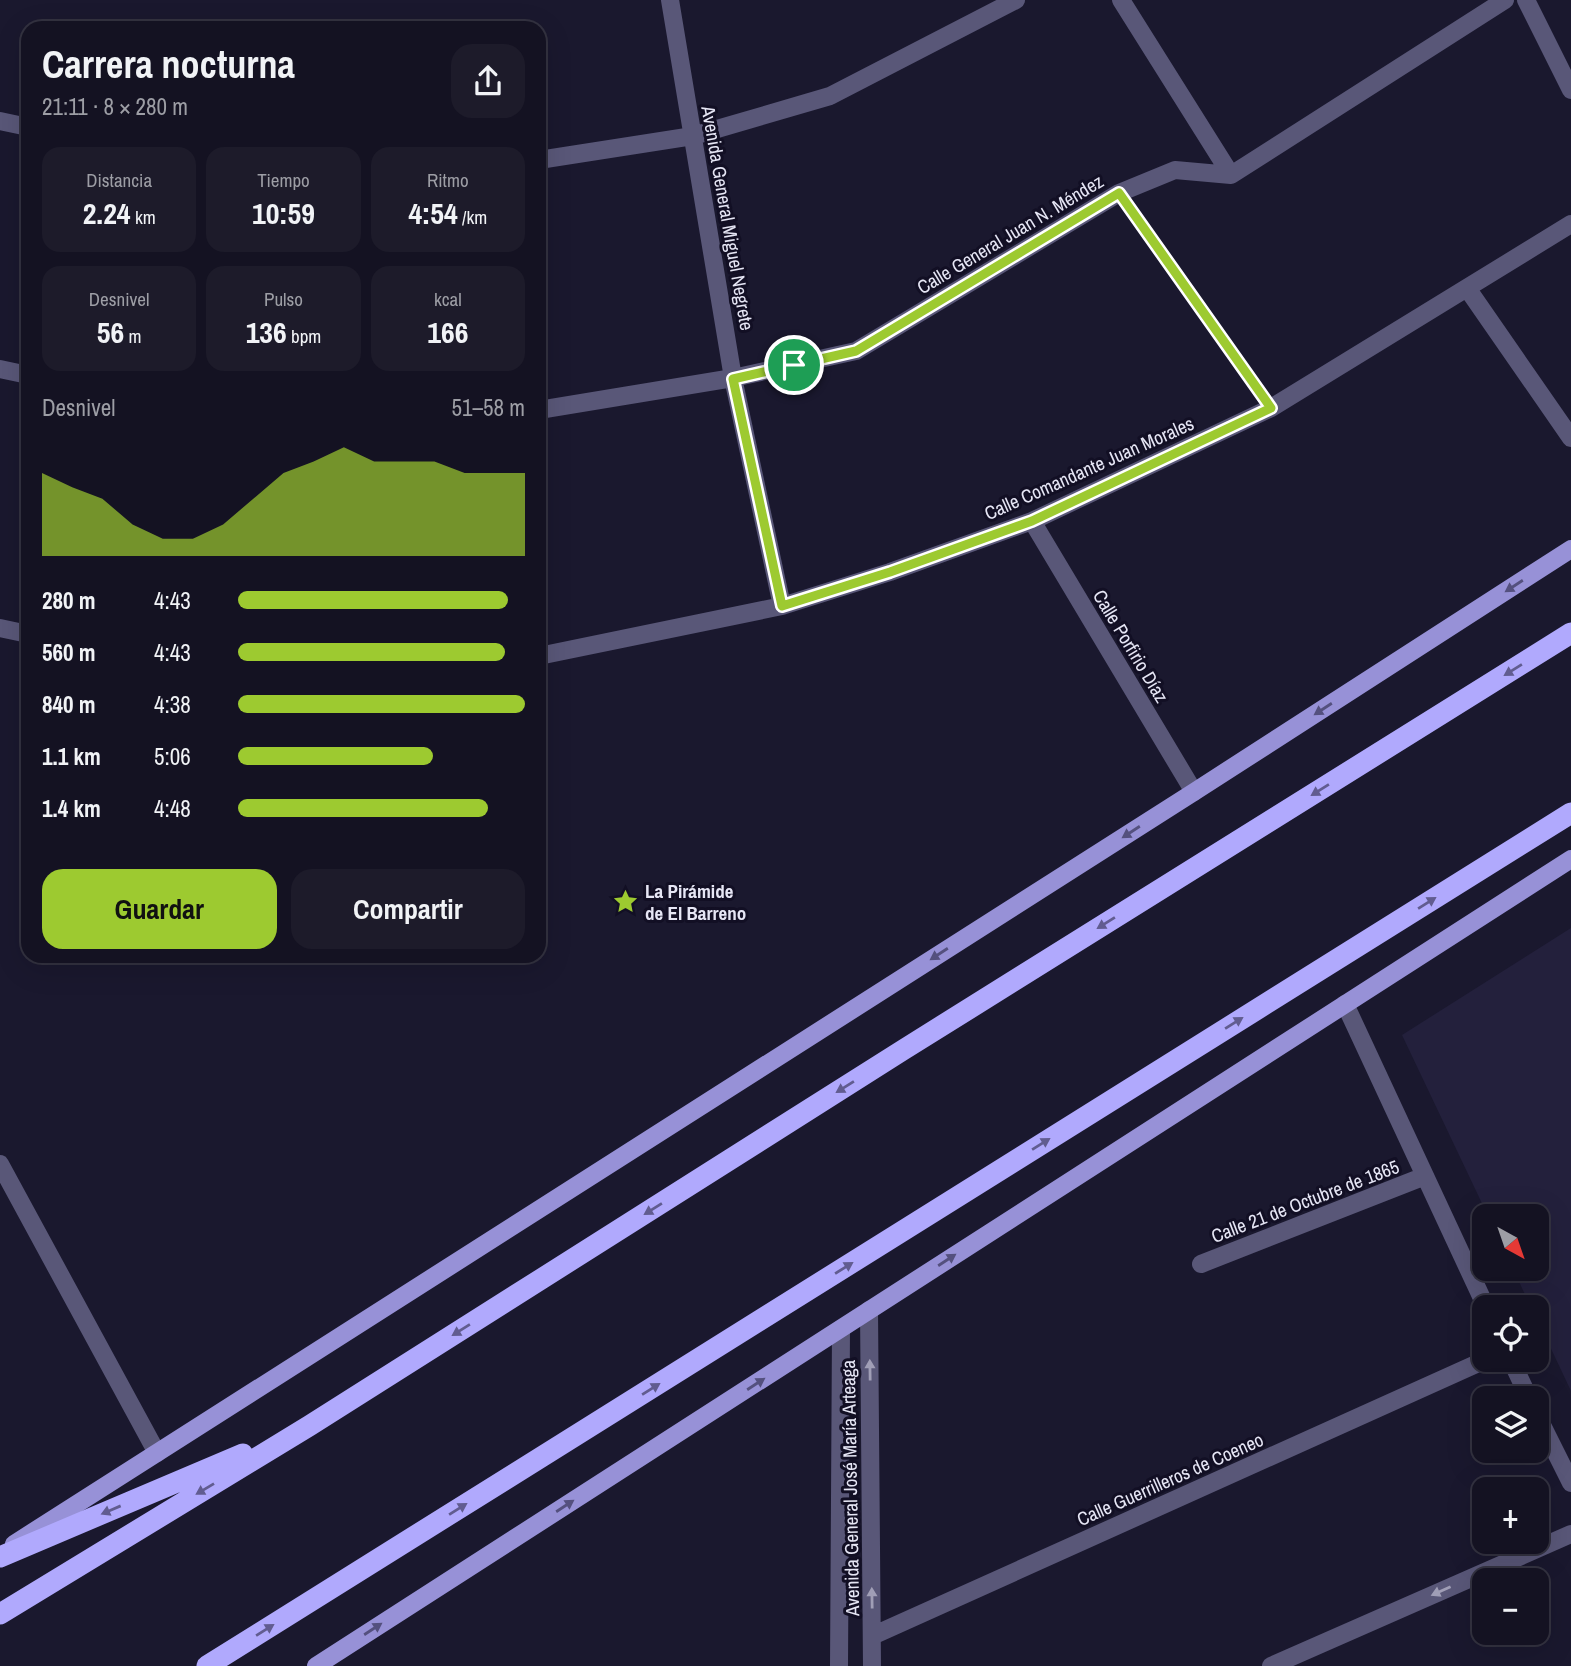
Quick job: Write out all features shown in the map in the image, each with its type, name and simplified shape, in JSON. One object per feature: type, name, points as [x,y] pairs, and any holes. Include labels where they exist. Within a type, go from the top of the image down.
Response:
[{"type":"highway","points":[[0,1614],[309,1426],[903,1050],[1571,633]]},
{"type":"highway","points":[[207,1666],[1571,813]]},
{"type":"highway","points":[[0,1555],[309,1426]]},
{"type":"main road","points":[[0,1555],[1571,549]]},
{"type":"main road","points":[[316,1666],[1571,859]]},
{"type":"street","name":"Avenida General Miguel Negrete","points":[[670,0],[733,379],[782,606]]},
{"type":"street","points":[[546,159],[693,136],[830,96],[1016,0]]},
{"type":"street","points":[[1121,0],[1231,175],[1505,0]]},
{"type":"street","points":[[1525,0],[1571,90]]},
{"type":"street","points":[[0,121],[21,126]]},
{"type":"street","name":"Calle General Juan N. Méndez","points":[[546,409],[733,379],[856,351],[1119,193],[1175,170],[1231,175]]},
{"type":"street","name":"Calle Comandante Juan Morales","points":[[546,655],[782,606],[890,572],[1032,521],[1271,408],[1571,224]]},
{"type":"street","points":[[1467,288],[1571,438]]},
{"type":"street","points":[[0,369],[21,374]]},
{"type":"street","name":"Calle Porfirio Díaz","points":[[1032,521],[1194,792]]},
{"type":"street","points":[[0,628],[21,632]]},
{"type":"street","points":[[1345,1004],[1480,1295]]},
{"type":"street","points":[[0,1164],[157,1453]]},
{"type":"street","name":"Calle 21 de Octubre de 1865","points":[[1201,1264],[1425,1177]]},
{"type":"street","name":"Avenida General José María Arteaga","points":[[869,1310],[872,1666]]},
{"type":"street","name":"Avenida General José María Arteaga","points":[[839,1666],[841,1329]]},
{"type":"street","name":"Calle Guerrilleros de Coeneo","points":[[872,1636],[1472,1366]]},
{"type":"street","points":[[1549,1439],[1571,1483]]},
{"type":"street","points":[[1271,1666],[1571,1534]]},
{"type":"path","points":[[1119,193],[1271,408]]},
{"type":"shaded area","points":[[1571,928],[1571,1391],[1549,1344],[1549,1295],[1525,1295],[1519,1281],[1549,1281],[1549,1204],[1482,1204],[1402,1035]]},
{"type":"place","name":"La Pirámide de El Barreno","points":[[625,902]]},
{"type":"route","points":[[1119,193],[1271,408],[1032,521],[890,572],[782,606],[733,379],[794,365],[856,351],[1119,193]]}]
